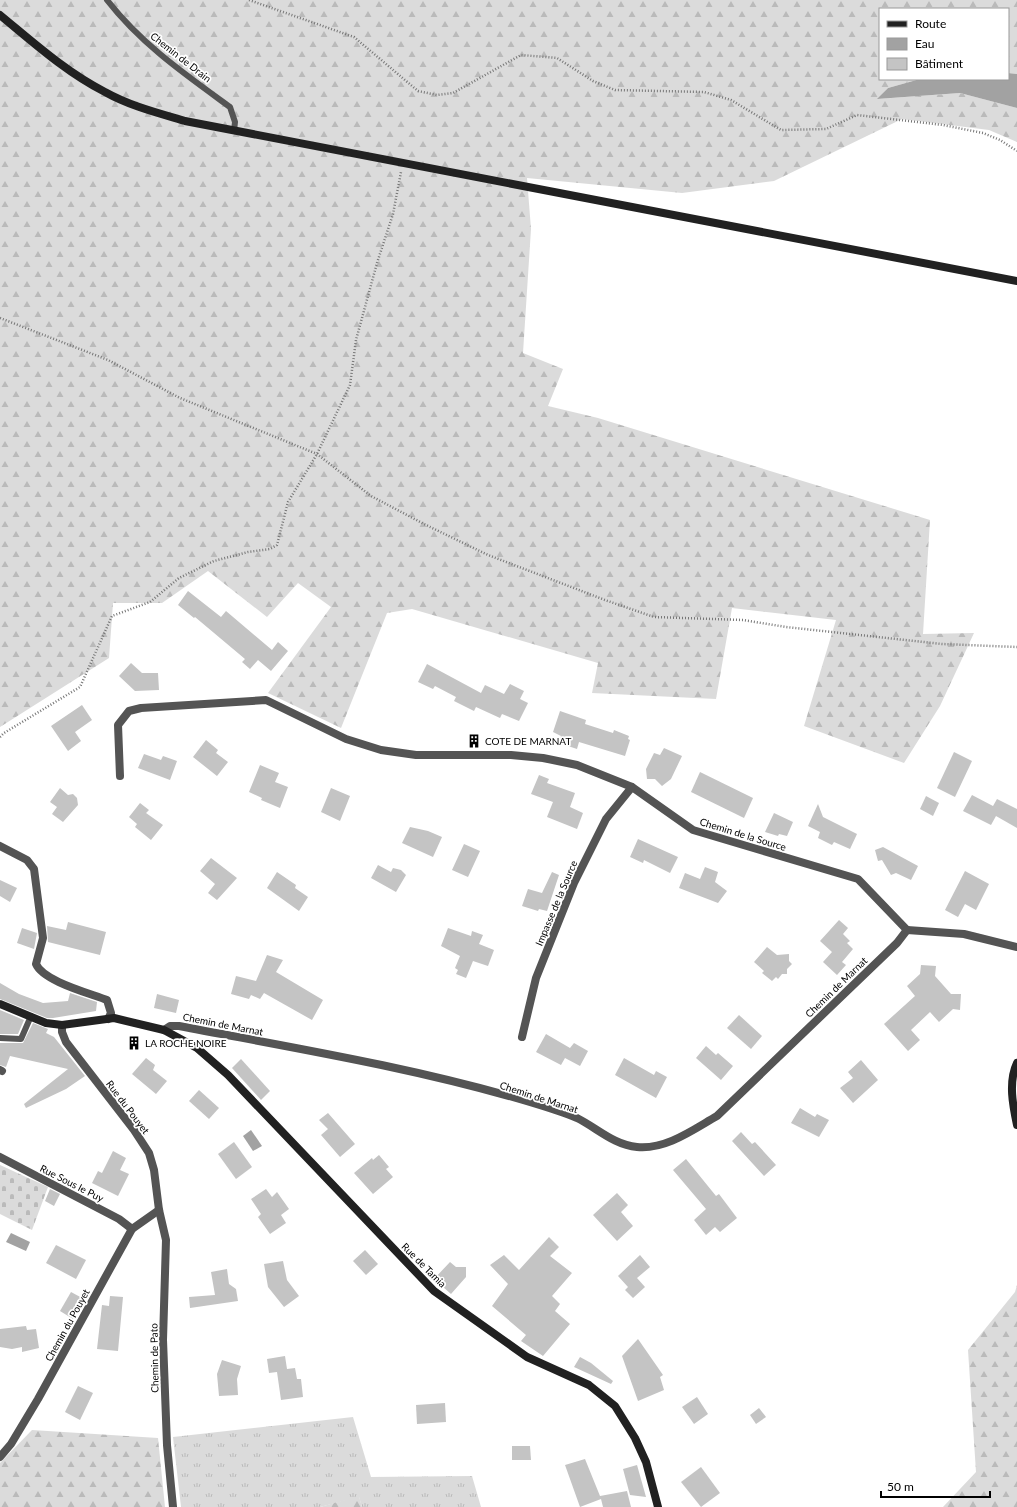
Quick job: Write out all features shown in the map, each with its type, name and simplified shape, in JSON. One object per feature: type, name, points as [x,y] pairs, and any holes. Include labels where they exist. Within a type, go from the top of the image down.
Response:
[{"type":"street","points":[[0,15],[44,53],[106,93],[137,106],[186,121],[1017,281]]},
{"type":"street","points":[[934,264],[1017,275]]},
{"type":"street","name":"Chemin de la Source","points":[[120,776],[118,725],[129,711],[141,708],[266,700],[346,739],[381,750],[416,755],[511,755],[543,758],[577,765],[632,787],[693,830],[858,879],[907,930]]},
{"type":"street","name":"Impasse de la Source","points":[[522,1037],[536,978],[574,883],[606,819],[632,787]]},
{"type":"street","points":[[0,846],[27,860],[34,869],[43,938],[36,964],[37,969],[49,978],[107,1000],[111,1013],[108,1019]]},
{"type":"street","points":[[907,930],[964,934],[1017,948]]},
{"type":"street","name":"Chemin de Marnat","points":[[164,1030],[170,1026],[179,1026],[446,1080],[523,1100],[577,1118],[620,1143],[637,1147],[657,1145],[682,1136],[717,1116],[897,942],[907,930]]},
{"type":"street","name":"Rue de Tamia","points":[[0,1004],[46,1023],[62,1025],[114,1018],[164,1030],[197,1048],[228,1075],[434,1291],[528,1357],[589,1385],[615,1406],[635,1438],[646,1462],[658,1507]]},
{"type":"street","name":"Rue du Pouyet","points":[[62,1025],[62,1032],[66,1042],[134,1130],[149,1154],[154,1170],[159,1210]]},
{"type":"street","points":[[1017,1063],[1013,1070],[1012,1100],[1017,1126]]},
{"type":"street","name":"Rue Sous le Puy","points":[[0,1157],[119,1219],[132,1229]]},
{"type":"street","name":"Chemin du Pouyet","points":[[0,1457],[11,1444],[38,1398],[132,1229],[159,1210]]},
{"type":"street","name":"Chemin de Pato","points":[[159,1210],[166,1240],[163,1340],[167,1445],[173,1507]]},
{"type":"lane","name":"Chemin de Drain","points":[[107,0],[123,20],[151,47],[230,107],[235,122],[234,131]]},
{"type":"lane","points":[[0,1038],[21,1039],[31,1016]]},
{"type":"path","points":[[249,0],[354,37],[418,91],[437,95],[453,93],[521,56],[557,58],[594,81],[615,90],[704,92],[731,100],[781,130],[826,129],[857,116],[943,125],[983,133],[1000,140],[1017,151]]},
{"type":"path","points":[[0,737],[4,733],[80,687],[112,616],[150,602],[179,578],[214,561],[248,552],[270,549],[277,545],[288,502],[316,454],[350,385],[356,340],[376,263],[394,214],[402,163]]},
{"type":"path","points":[[0,318],[108,360],[180,398],[316,454],[371,496],[431,528],[488,555],[605,600],[654,617],[743,620],[786,627],[942,644],[1017,647]]},
{"type":"green space","points":[[0,0],[1017,0],[1017,74],[1009,73],[1009,8],[879,8],[879,80],[916,80],[888,88],[878,99],[960,93],[1017,108],[1017,142],[989,130],[902,119],[774,181],[682,193],[527,178],[531,229],[523,353],[563,369],[548,406],[598,418],[930,520],[923,634],[974,633],[940,706],[904,763],[804,726],[836,620],[732,608],[716,699],[592,693],[598,663],[412,609],[387,613],[341,728],[268,693],[331,607],[298,583],[267,617],[208,571],[162,603],[113,603],[109,658],[0,727]]},
{"type":"green space","points":[[0,1165],[48,1187],[32,1230],[0,1214]]},
{"type":"green space","points":[[1017,1285],[1017,1507],[943,1507],[976,1472],[968,1350],[1015,1292]]},
{"type":"green space","points":[[353,1417],[371,1477],[472,1476],[481,1507],[362,1507],[359,1497],[320,1507],[181,1507],[173,1437]]},
{"type":"green space","points":[[32,1430],[158,1438],[165,1507],[0,1507],[0,1463]]},
{"type":"green space","points":[[359,1496],[362,1507],[320,1507]]},
{"type":"water","points":[[1009,73],[1017,74],[1017,108],[960,93],[877,99],[888,88],[916,80],[1009,80]]},
{"type":"water","points":[[251,1130],[262,1146],[253,1151],[243,1136]]},
{"type":"water","points":[[11,1233],[30,1242],[26,1251],[6,1242]]},
{"type":"building","points":[[188,591],[221,617],[226,611],[272,650],[278,642],[288,651],[271,671],[258,660],[250,669],[242,662],[245,659],[195,617],[194,618],[178,605]]},
{"type":"building","points":[[131,663],[142,673],[158,673],[159,690],[135,691],[119,676]]},
{"type":"building","points":[[427,664],[481,693],[485,685],[504,694],[510,684],[524,691],[520,699],[528,703],[519,721],[502,714],[500,718],[476,707],[474,711],[454,701],[456,697],[435,686],[433,689],[418,682]]},
{"type":"building","points":[[82,705],[92,720],[75,732],[81,741],[68,751],[51,726]]},
{"type":"building","points":[[560,711],[586,720],[585,724],[613,733],[614,730],[629,736],[628,739],[630,740],[625,756],[579,742],[577,749],[559,743],[561,736],[553,732]]},
{"type":"building","points":[[206,740],[218,750],[216,753],[228,762],[217,776],[193,757]]},
{"type":"building","points":[[664,748],[682,756],[671,779],[662,786],[655,779],[647,779],[646,769],[654,753],[660,755]]},
{"type":"building","points":[[954,752],[972,761],[955,797],[937,788]]},
{"type":"building","points":[[144,754],[161,760],[163,756],[177,761],[170,780],[138,768]]},
{"type":"building","points":[[260,765],[279,773],[275,782],[288,787],[280,808],[261,800],[262,798],[249,792]]},
{"type":"building","points":[[700,772],[753,798],[744,818],[691,792]]},
{"type":"building","points":[[539,775],[549,779],[547,783],[575,793],[570,807],[583,813],[577,829],[547,817],[553,802],[531,794]]},
{"type":"building","points":[[60,788],[68,795],[73,794],[77,798],[78,805],[63,822],[52,814],[57,807],[50,802]]},
{"type":"building","points":[[331,788],[350,796],[340,821],[321,812]]},
{"type":"building","points":[[972,795],[993,806],[997,799],[1017,809],[1017,828],[996,816],[991,825],[963,811]]},
{"type":"building","points":[[926,796],[939,803],[933,816],[920,809]]},
{"type":"building","points":[[140,803],[149,810],[146,813],[163,825],[151,840],[135,827],[137,824],[129,817]]},
{"type":"building","points":[[818,804],[823,817],[857,834],[850,849],[834,842],[832,845],[818,838],[820,832],[808,826]]},
{"type":"building","points":[[774,813],[793,822],[787,836],[779,834],[778,836],[765,832]]},
{"type":"building","points":[[410,827],[428,831],[442,837],[433,857],[402,843]]},
{"type":"building","points":[[638,839],[678,857],[670,873],[644,860],[643,863],[630,857]]},
{"type":"building","points":[[464,844],[480,851],[468,877],[452,870]]},
{"type":"building","points":[[883,847],[918,866],[911,880],[896,873],[891,875],[882,860],[878,861],[875,850]]},
{"type":"building","points":[[211,858],[237,878],[217,900],[208,893],[215,884],[200,871]]},
{"type":"building","points":[[378,865],[391,872],[393,868],[401,870],[406,875],[396,892],[371,878]]},
{"type":"building","points":[[705,867],[718,872],[715,882],[727,891],[718,903],[679,888],[685,873],[700,879]]},
{"type":"building","points":[[965,871],[989,884],[976,910],[965,904],[958,917],[945,910]]},
{"type":"building","points":[[277,872],[296,885],[295,888],[308,897],[299,911],[267,888]]},
{"type":"building","points":[[552,872],[559,875],[547,911],[539,909],[538,911],[522,906],[528,889],[542,893]]},
{"type":"building","points":[[0,880],[17,888],[10,902],[0,896]]},
{"type":"building","points":[[839,920],[848,928],[843,934],[850,941],[847,943],[853,949],[842,962],[846,965],[837,975],[823,962],[832,952],[820,941]]},
{"type":"building","points":[[68,922],[106,932],[100,955],[48,942],[47,926],[66,930]]},
{"type":"building","points":[[22,928],[37,933],[34,949],[17,943]]},
{"type":"building","points":[[448,928],[471,936],[472,931],[483,935],[479,944],[494,950],[488,966],[473,961],[466,978],[456,974],[458,970],[455,968],[460,956],[441,946]]},
{"type":"building","points":[[767,947],[777,955],[789,954],[789,961],[792,964],[787,969],[787,974],[782,974],[778,979],[776,977],[772,981],[762,973],[764,971],[754,962]]},
{"type":"building","points":[[267,955],[283,960],[276,972],[323,1000],[312,1020],[264,993],[260,999],[251,995],[249,999],[231,994],[236,976],[256,981]]},
{"type":"building","points":[[921,965],[936,966],[935,976],[951,994],[961,994],[960,1010],[953,1009],[939,1022],[930,1012],[911,1030],[920,1040],[908,1051],[884,1024],[915,996],[907,986],[920,974]]},
{"type":"building","points":[[0,983],[19,994],[43,1003],[68,1001],[70,993],[97,1002],[96,1011],[47,1018],[0,999]]},
{"type":"building","points":[[157,994],[179,1000],[176,1013],[154,1008]]},
{"type":"building","points":[[0,1010],[24,1020],[18,1034],[0,1034]]},
{"type":"building","points":[[739,1015],[762,1036],[751,1049],[727,1028]]},
{"type":"building","points":[[33,1023],[48,1029],[46,1033],[54,1037],[85,1076],[66,1089],[26,1108],[24,1104],[68,1069],[10,1056],[6,1067],[0,1065],[0,1043],[23,1043]]},
{"type":"building","points":[[546,1034],[570,1048],[574,1043],[588,1051],[580,1066],[565,1058],[561,1065],[536,1052]]},
{"type":"building","points":[[706,1046],[716,1055],[718,1053],[733,1066],[721,1080],[696,1058]]},
{"type":"building","points":[[146,1058],[155,1065],[153,1070],[167,1081],[156,1094],[132,1074]]},
{"type":"building","points":[[624,1058],[654,1075],[656,1071],[667,1077],[656,1098],[615,1075]]},
{"type":"building","points":[[241,1059],[270,1091],[261,1100],[232,1068]]},
{"type":"building","points":[[861,1060],[878,1080],[853,1103],[840,1088],[853,1078],[848,1072]]},
{"type":"building","points":[[199,1090],[219,1108],[209,1119],[189,1101]]},
{"type":"building","points":[[800,1108],[815,1117],[817,1114],[829,1120],[819,1137],[791,1123]]},
{"type":"building","points":[[328,1113],[355,1144],[340,1157],[321,1135],[328,1129],[319,1120]]},
{"type":"building","points":[[741,1132],[752,1144],[755,1142],[776,1165],[764,1176],[732,1141]]},
{"type":"building","points":[[234,1142],[252,1167],[236,1179],[218,1154]]},
{"type":"building","points":[[113,1151],[126,1158],[120,1170],[129,1174],[118,1196],[92,1183],[98,1171],[102,1173]]},
{"type":"building","points":[[379,1155],[389,1167],[386,1169],[393,1177],[373,1194],[354,1173],[372,1158],[373,1160]]},
{"type":"building","points":[[686,1159],[716,1196],[719,1194],[737,1218],[720,1232],[715,1227],[706,1235],[694,1220],[706,1209],[673,1170]]},
{"type":"building","points":[[50,1189],[60,1194],[54,1206],[45,1201]]},
{"type":"building","points":[[266,1189],[272,1197],[277,1192],[289,1209],[281,1215],[286,1223],[270,1234],[258,1217],[261,1214],[251,1199]]},
{"type":"building","points":[[617,1193],[628,1205],[621,1212],[633,1226],[617,1241],[593,1215]]},
{"type":"building","points":[[549,1237],[559,1247],[550,1256],[572,1273],[552,1296],[560,1304],[555,1311],[570,1324],[543,1356],[521,1341],[526,1335],[492,1306],[508,1284],[490,1265],[504,1255],[519,1270]]},
{"type":"building","points":[[56,1245],[86,1260],[76,1279],[46,1263]]},
{"type":"building","points":[[365,1250],[378,1264],[366,1275],[353,1261]]},
{"type":"building","points":[[640,1255],[650,1267],[637,1278],[645,1287],[633,1298],[625,1290],[628,1287],[618,1276]]},
{"type":"building","points":[[283,1261],[287,1280],[299,1296],[284,1307],[268,1287],[264,1264]]},
{"type":"building","points":[[450,1262],[456,1267],[466,1267],[466,1277],[451,1294],[434,1279]]},
{"type":"building","points":[[227,1269],[229,1284],[236,1289],[238,1301],[190,1308],[189,1297],[215,1295],[211,1272]]},
{"type":"building","points":[[71,1292],[84,1299],[73,1319],[60,1311]]},
{"type":"building","points":[[110,1296],[123,1297],[118,1351],[97,1349],[102,1305],[109,1306]]},
{"type":"building","points":[[26,1326],[27,1330],[36,1329],[39,1348],[22,1352],[22,1347],[12,1349],[0,1347],[0,1329]]},
{"type":"building","points":[[638,1339],[663,1375],[660,1377],[664,1390],[638,1401],[622,1356]]},
{"type":"building","points":[[285,1356],[287,1369],[295,1368],[297,1379],[301,1379],[303,1397],[281,1400],[277,1372],[269,1373],[267,1359]]},
{"type":"building","points":[[580,1357],[591,1363],[613,1381],[611,1384],[574,1367]]},
{"type":"building","points":[[222,1360],[241,1366],[237,1379],[238,1395],[219,1396],[217,1374]]},
{"type":"building","points":[[78,1386],[93,1393],[80,1420],[65,1412]]},
{"type":"building","points":[[697,1397],[708,1414],[694,1424],[682,1407]]},
{"type":"building","points":[[445,1403],[446,1422],[417,1424],[416,1405]]},
{"type":"building","points":[[759,1408],[766,1417],[756,1424],[750,1415]]},
{"type":"building","points":[[512,1446],[530,1446],[531,1460],[512,1460]]},
{"type":"building","points":[[585,1459],[600,1496],[627,1491],[631,1507],[603,1507],[601,1499],[580,1507],[565,1465]]},
{"type":"building","points":[[637,1465],[646,1497],[630,1495],[623,1469]]},
{"type":"building","points":[[701,1467],[720,1493],[701,1507],[681,1482]]},
{"type":"place","name":"COTE DE MARNAT","points":[[474,741]]},
{"type":"place","name":"LA ROCHE NOIRE","points":[[134,1043]]}]
